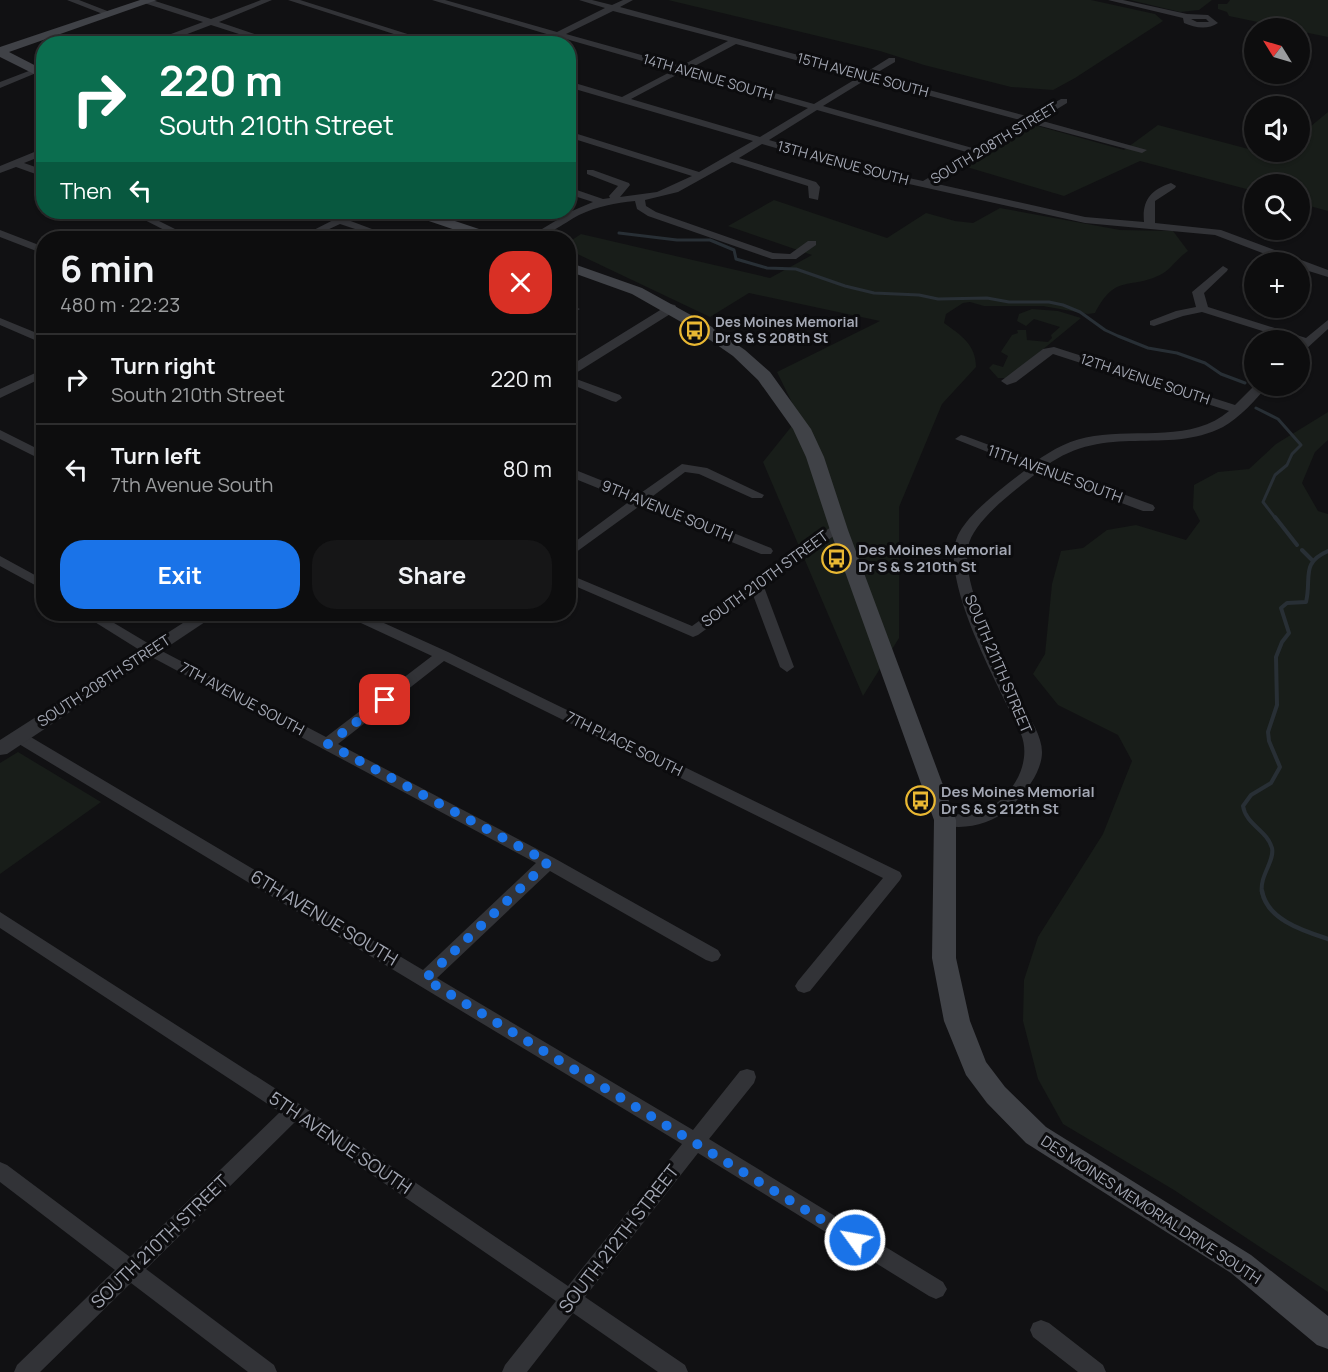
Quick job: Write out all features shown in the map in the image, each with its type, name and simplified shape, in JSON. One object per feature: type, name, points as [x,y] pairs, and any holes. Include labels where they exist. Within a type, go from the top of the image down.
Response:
[{"type":"main road","points":[[45,36],[149,1]]},
{"type":"main road","points":[[0,51],[36,39]]},
{"type":"main road","points":[[0,51],[36,71]]},
{"type":"main road","points":[[436,219],[472,231]]},
{"type":"main road","name":"DES MOINES MEMORIAL DRIVE SOUTH","points":[[576,269],[637,291],[670,308],[739,353],[764,376],[802,429],[815,457],[945,820],[944,958],[957,1021],[971,1058],[989,1086],[1015,1116],[1036,1135],[1241,1264],[1328,1335]]},
{"type":"street","points":[[71,0],[111,14]]},
{"type":"street","points":[[174,36],[268,0]]},
{"type":"street","points":[[292,0],[409,36]]},
{"type":"street","name":"14TH AVENUE SOUTH","points":[[436,0],[564,36]]},
{"type":"street","name":"15TH AVENUE SOUTH","points":[[583,0],[1142,150]]},
{"type":"street","points":[[553,36],[629,0]]},
{"type":"street","points":[[1112,0],[1188,17]]},
{"type":"street","points":[[149,1],[255,36]]},
{"type":"street","name":"14TH AVENUE SOUTH","points":[[576,39],[979,153]]},
{"type":"street","points":[[623,100],[735,41]]},
{"type":"street","points":[[576,211],[617,199],[667,193],[731,159],[892,60]]},
{"type":"street","points":[[0,85],[36,74]]},
{"type":"street","name":"13TH AVENUE SOUTH","points":[[576,86],[873,173],[1085,220],[1150,227],[1194,228],[1217,232],[1268,252]]},
{"type":"street","name":"SOUTH 208TH STREET","points":[[925,184],[1064,101]]},
{"type":"street","points":[[576,137],[701,176]]},
{"type":"street","points":[[0,170],[36,154]]},
{"type":"street","points":[[731,159],[812,184],[815,187],[814,198]]},
{"type":"street","points":[[15,163],[36,171]]},
{"type":"street","points":[[590,172],[625,185],[614,196],[617,199]]},
{"type":"street","points":[[1150,227],[1148,207],[1150,201],[1158,192],[1171,186]]},
{"type":"street","points":[[576,193],[602,202]]},
{"type":"street","points":[[640,197],[642,207],[652,214],[772,256],[792,256],[812,243]]},
{"type":"street","points":[[149,219],[174,231]]},
{"type":"street","points":[[543,231],[561,219]]},
{"type":"street","points":[[317,231],[339,220],[371,231]]},
{"type":"street","points":[[0,233],[36,248]]},
{"type":"street","points":[[1310,268],[1328,274]]},
{"type":"street","points":[[1203,309],[1197,298],[1198,292],[1223,269]]},
{"type":"street","points":[[576,369],[670,308]]},
{"type":"street","points":[[1154,323],[1180,313],[1203,309],[1260,330]]},
{"type":"street","points":[[0,321],[36,337]]},
{"type":"street","points":[[1310,340],[1328,323]]},
{"type":"street","name":"12TH AVENUE SOUTH","points":[[1007,381],[1047,351],[1054,350],[1236,409]]},
{"type":"street","points":[[0,394],[36,376]]},
{"type":"street","points":[[576,382],[616,398]]},
{"type":"street","points":[[1037,468],[1061,450],[1093,440],[1201,431],[1222,422],[1250,396]]},
{"type":"street","points":[[0,434],[36,453]]},
{"type":"street","name":"11TH AVENUE SOUTH","points":[[961,439],[1148,508]]},
{"type":"street","points":[[576,548],[682,468],[702,471],[757,495]]},
{"type":"street","name":"SOUTH 211TH STREET","points":[[945,820],[968,820],[986,816],[1000,807],[1024,780],[1032,764],[1034,752],[1029,734],[980,627],[965,587],[960,556],[963,539],[971,525],[1037,468]]},
{"type":"street","name":"9TH AVENUE SOUTH","points":[[576,474],[766,551]]},
{"type":"street","name":"SOUTH 210TH STREET","points":[[576,581],[693,632],[838,526]]},
{"type":"street","points":[[0,560],[36,581]]},
{"type":"street","points":[[757,586],[787,667]]},
{"type":"street","name":"7TH AVENUE SOUTH","points":[[101,621],[151,651],[548,862],[712,955]]},
{"type":"street","name":"SOUTH 208TH STREET","points":[[0,749],[197,621]]},
{"type":"street","name":"7TH PLACE SOUTH","points":[[368,621],[443,655],[894,876],[804,986]]},
{"type":"street","points":[[328,744],[443,655]]},
{"type":"street","name":"6TH AVENUE SOUTH","points":[[19,737],[696,1141],[936,1289]]},
{"type":"street","points":[[425,979],[548,862]]},
{"type":"street","name":"5TH AVENUE SOUTH","points":[[0,919],[294,1111],[676,1372]]},
{"type":"street","name":"SOUTH 212TH STREET","points":[[513,1372],[747,1077]]},
{"type":"street","name":"SOUTH 210TH STREET","points":[[25,1372],[294,1111]]},
{"type":"street","points":[[0,1171],[266,1372]]},
{"type":"street","points":[[1041,1330],[1095,1372]]},
{"type":"shaded area","points":[[668,0],[1091,0],[1155,14],[1163,21],[1053,90],[1011,87],[924,65],[880,51]]},
{"type":"shaded area","points":[[1130,0],[1212,0],[1199,10],[1180,12]]},
{"type":"shaded area","points":[[1230,0],[1328,0],[1328,37],[1310,33],[1310,18],[1244,19],[1229,16],[1227,12],[1218,9],[1218,4],[1227,4]]},
{"type":"shaded area","points":[[1328,112],[1328,211],[1310,206],[1310,174],[1244,174],[1244,188],[1140,161],[1064,196],[960,165],[1027,123],[1124,150],[1158,125],[1244,148],[1244,162],[1310,162],[1310,127]]},
{"type":"shaded area","points":[[774,200],[887,238],[926,213],[973,223],[1000,208],[1120,230],[1173,231],[1188,251],[1160,275],[1117,287],[1103,300],[1095,313],[1088,314],[1043,306],[984,306],[970,302],[963,303],[946,314],[944,323],[966,341],[973,353],[976,367],[942,404],[899,507],[899,638],[863,696],[763,462],[799,417],[777,372],[880,321],[749,293],[710,317],[576,253],[576,237],[581,234],[770,278],[812,255],[728,226]]},
{"type":"shaded area","points":[[1032,309],[1058,311],[1081,318],[1008,378],[998,378],[989,368],[993,364],[1003,367],[1008,356],[1001,352],[1012,335],[1018,333],[1017,330],[1026,330],[1027,340],[1048,342],[1052,338],[1051,335],[1060,327],[1034,319],[1026,326],[1017,321],[1019,314]]},
{"type":"shaded area","points":[[1328,412],[1328,440],[1315,452],[1302,483],[1318,511],[1328,514],[1328,1292],[1174,1190],[1063,1124],[1038,1079],[1023,1021],[1024,980],[1038,937],[1103,834],[1132,761],[1118,735],[1058,705],[1033,674],[1045,654],[1052,584],[1061,551],[1083,548],[1107,530],[1136,525],[1186,540],[1200,521],[1193,508],[1194,485],[1218,472],[1249,469],[1276,444]]},
{"type":"shaded area","points":[[18,752],[101,802],[0,874],[0,763]]},
{"type":"waterway","points":[[619,233],[677,240],[710,240],[734,250],[736,259],[767,268],[796,269],[845,286],[874,293],[919,295],[938,299],[987,298],[1009,302],[1049,302],[1063,305],[1080,312],[1105,330],[1118,336],[1148,348],[1177,353],[1205,363],[1221,374],[1244,383]]},
{"type":"waterway","points":[[1256,408],[1278,419],[1301,445],[1292,454],[1287,465],[1275,475],[1263,502],[1276,519]]},
{"type":"waterway","points":[[1275,517],[1297,545]]},
{"type":"waterway","points":[[1302,550],[1312,560]]},
{"type":"waterway","points":[[1262,891],[1272,848],[1266,837],[1248,818],[1243,806],[1251,795],[1271,783],[1280,767],[1269,741],[1268,732],[1277,705],[1276,657],[1282,642],[1289,633],[1281,608],[1287,603],[1306,602],[1310,566],[1319,556],[1328,551]]},
{"type":"waterway","points":[[1262,891],[1265,901],[1279,917],[1298,928],[1328,939]]},
{"type":"place","name":"Des Moines Memorial Dr S & S 208th St","points":[[694,330]]},
{"type":"place","name":"Des Moines Memorial Dr S & S 210th St","points":[[837,559]]},
{"type":"place","name":"Des Moines Memorial Dr S & S 212th St","points":[[920,801]]},
{"type":"route","points":[[385,700],[328,744],[548,862],[425,979],[696,1141],[855,1240]]}]
